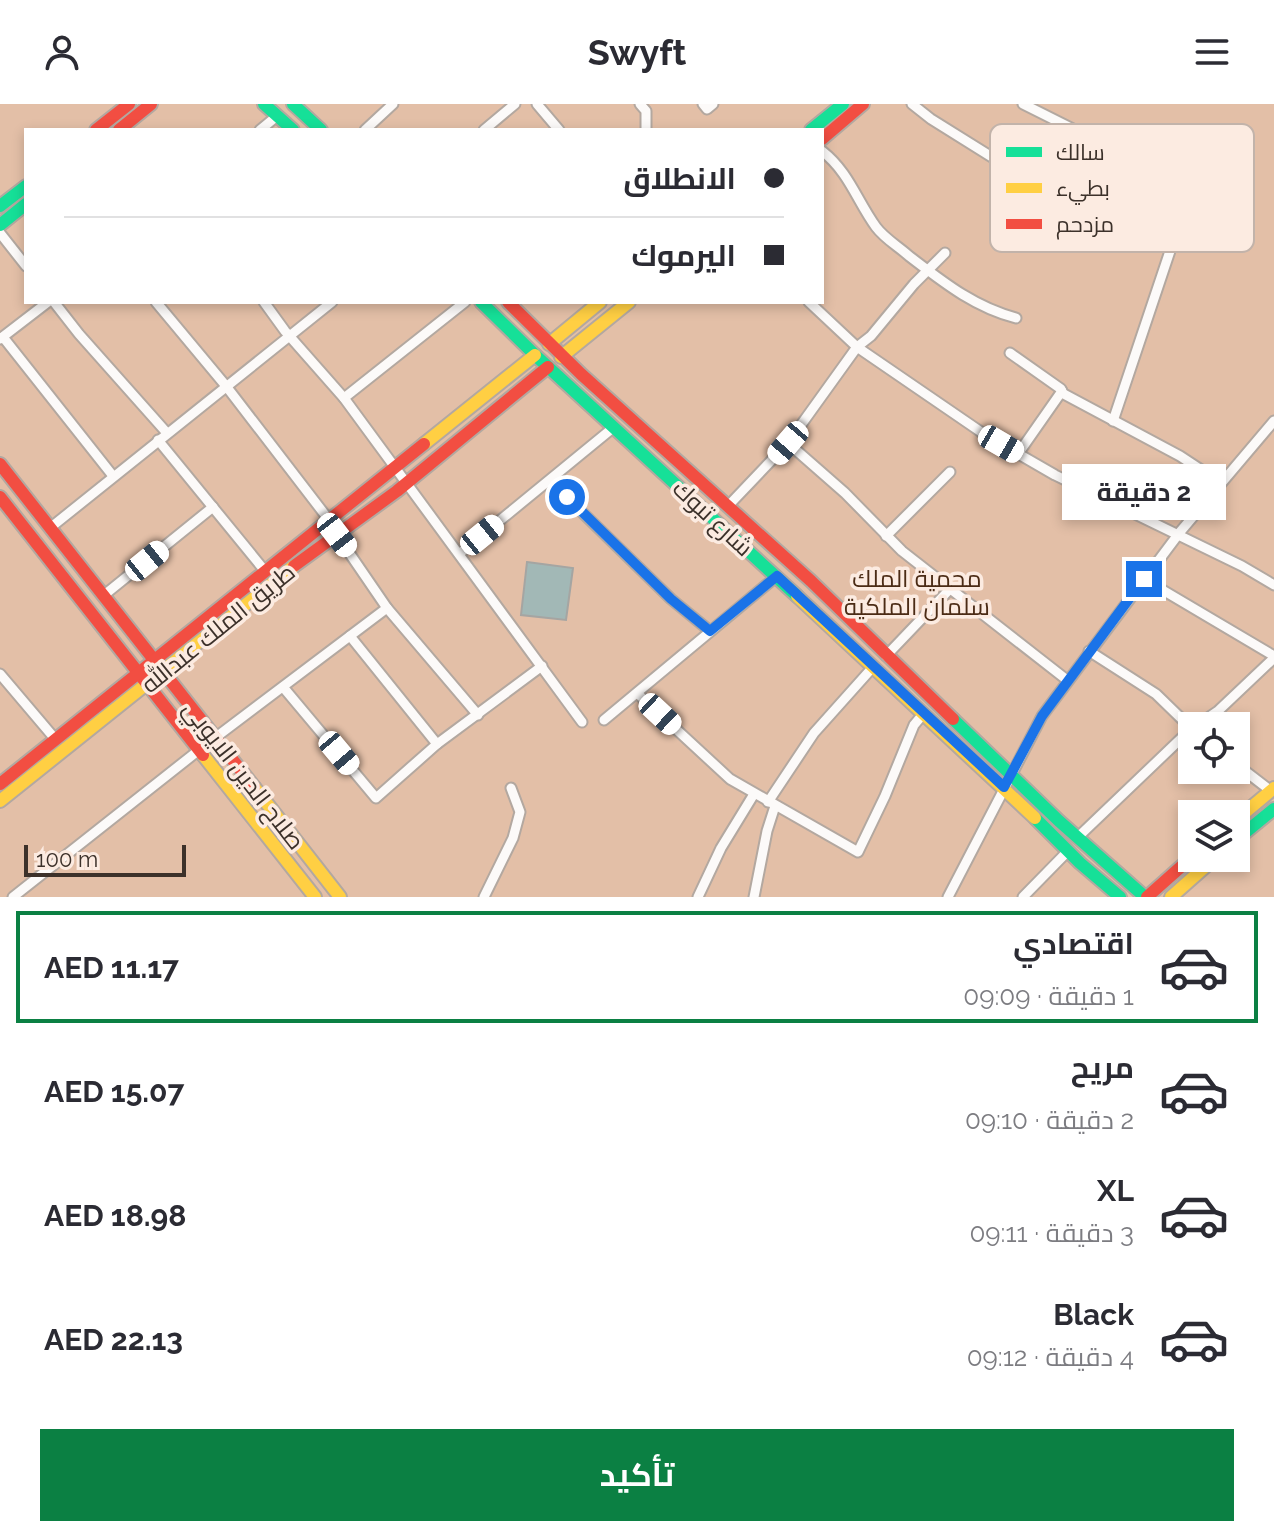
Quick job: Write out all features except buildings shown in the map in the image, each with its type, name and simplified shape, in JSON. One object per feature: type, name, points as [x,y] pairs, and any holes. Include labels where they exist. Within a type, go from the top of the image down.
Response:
[{"type":"main road","points":[[99,128],[129,104]]},
{"type":"main road","points":[[124,128],[151,104]]},
{"type":"main road","points":[[264,104],[291,128]]},
{"type":"main road","points":[[293,104],[319,128]]},
{"type":"main road","points":[[813,128],[843,104]]},
{"type":"main road","points":[[824,137],[863,104]]},
{"type":"main road","points":[[0,206],[24,188]]},
{"type":"main road","points":[[0,225],[24,206]]},
{"type":"main road","name":"شارع تبوك","points":[[483,304],[1120,897]]},
{"type":"main road","name":"شارع تبوك","points":[[510,304],[561,357],[729,505],[1078,837],[1146,897]]},
{"type":"main road","points":[[549,344],[598,304]]},
{"type":"main road","points":[[561,357],[627,304]]},
{"type":"main road","name":"طريق الملك عبدالله","points":[[0,784],[535,355]]},
{"type":"main road","name":"طريق الملك عبدالله","points":[[0,801],[260,591],[406,484],[548,367]]},
{"type":"main road","name":"صلاح الدين الايوبي","points":[[0,464],[340,897]]},
{"type":"main road","name":"صلاح الدين الايوبي","points":[[0,497],[315,897]]},
{"type":"main road","points":[[1250,808],[1272,790]]},
{"type":"main road","points":[[1250,829],[1274,809]]},
{"type":"main road","points":[[1146,897],[1178,869]]},
{"type":"main road","points":[[1171,897],[1199,872]]},
{"type":"street","points":[[367,128],[393,104]]},
{"type":"street","points":[[486,128],[515,104]]},
{"type":"street","points":[[537,104],[557,128]]},
{"type":"street","points":[[640,104],[646,111],[646,128]]},
{"type":"street","points":[[703,104],[707,109],[713,104]]},
{"type":"street","points":[[912,104],[990,156]]},
{"type":"street","points":[[1023,104],[1063,124]]},
{"type":"street","points":[[262,128],[277,116]]},
{"type":"street","points":[[824,153],[845,174],[877,228],[927,271],[989,311],[1016,318]]},
{"type":"street","points":[[0,233],[24,263]]},
{"type":"street","points":[[1113,421],[1170,252]]},
{"type":"street","points":[[729,505],[788,443],[857,347],[871,336],[945,253]]},
{"type":"street","points":[[45,304],[2,338],[113,476]]},
{"type":"street","points":[[56,304],[265,571]]},
{"type":"street","points":[[158,304],[226,386],[329,520]]},
{"type":"street","points":[[265,304],[289,336],[344,398],[582,722]]},
{"type":"street","points":[[50,528],[329,304]]},
{"type":"street","points":[[344,398],[462,304]]},
{"type":"street","points":[[811,304],[857,347],[901,380],[1018,454],[1274,585]]},
{"type":"street","points":[[1010,353],[1062,391],[1180,456],[1221,483]]},
{"type":"street","points":[[1018,454],[1062,391]]},
{"type":"street","points":[[948,897],[1042,716],[1177,535],[1274,421]]},
{"type":"street","points":[[459,554],[614,427]]},
{"type":"street","points":[[788,443],[845,493],[886,536],[1067,680]]},
{"type":"street","points":[[886,536],[950,472]]},
{"type":"street","points":[[550,481],[671,599],[710,631]]},
{"type":"street","points":[[103,596],[213,507]]},
{"type":"street","points":[[337,535],[387,608],[478,715]]},
{"type":"street","points":[[604,720],[777,576]]},
{"type":"street","points":[[1144,579],[1274,657],[1217,712]]},
{"type":"street","points":[[886,656],[950,589]]},
{"type":"street","points":[[13,897],[199,750],[387,608]]},
{"type":"street","points":[[350,636],[437,744]]},
{"type":"street","points":[[1089,651],[1156,694],[1178,716]]},
{"type":"street","points":[[283,687],[376,798],[437,744],[542,666]]},
{"type":"street","points":[[754,897],[771,804],[814,733],[873,667]]},
{"type":"street","points":[[0,674],[56,740]]},
{"type":"street","points":[[637,693],[730,779],[858,852],[914,725],[924,713]]},
{"type":"street","points":[[1078,837],[1178,743]]},
{"type":"street","points":[[1250,774],[1272,790]]},
{"type":"street","points":[[484,897],[513,838],[520,812],[511,788]]},
{"type":"street","points":[[698,897],[721,848],[754,794]]},
{"type":"street","points":[[1023,897],[1068,851]]},
{"type":"green space","name":"محمية الملك سلمان الملكية","points":[[0,104],[1274,104],[1274,897],[0,897]]},
{"type":"traffic: fast","points":[[264,104],[291,128]]},
{"type":"traffic: fast","points":[[293,104],[319,128]]},
{"type":"traffic: fast","points":[[813,128],[843,104]]},
{"type":"traffic: fast","points":[[0,206],[24,188]]},
{"type":"traffic: fast","points":[[0,225],[24,206]]},
{"type":"traffic: fast","points":[[483,304],[797,596]]},
{"type":"traffic: fast","points":[[953,719],[1059,821],[1145,897]]},
{"type":"traffic: fast","points":[[1250,829],[1274,809]]},
{"type":"traffic: fast","points":[[1035,818],[1120,897]]},
{"type":"traffic: slow","points":[[549,344],[598,304]]},
{"type":"traffic: slow","points":[[561,357],[627,304]]},
{"type":"traffic: slow","points":[[424,444],[535,355]]},
{"type":"traffic: slow","points":[[0,801],[294,566]]},
{"type":"traffic: slow","points":[[797,596],[1035,818]]},
{"type":"traffic: slow","points":[[203,755],[315,897]]},
{"type":"traffic: slow","points":[[254,787],[340,897]]},
{"type":"traffic: slow","points":[[1250,808],[1274,788]]},
{"type":"traffic: slow","points":[[1171,897],[1199,872]]},
{"type":"traffic: jam","points":[[99,128],[129,104]]},
{"type":"traffic: jam","points":[[121,128],[151,104]]},
{"type":"traffic: jam","points":[[824,137],[863,104]]},
{"type":"traffic: jam","points":[[510,304],[581,374],[811,581],[953,719]]},
{"type":"traffic: jam","points":[[294,566],[397,491],[548,367]]},
{"type":"traffic: jam","points":[[0,784],[424,444]]},
{"type":"traffic: jam","points":[[0,464],[254,787]]},
{"type":"traffic: jam","points":[[0,497],[203,755]]},
{"type":"traffic: jam","points":[[1147,897],[1178,869]]},
{"type":"route","points":[[567,497],[671,599],[710,631],[777,576],[1004,787],[1042,716],[1144,579]]}]
